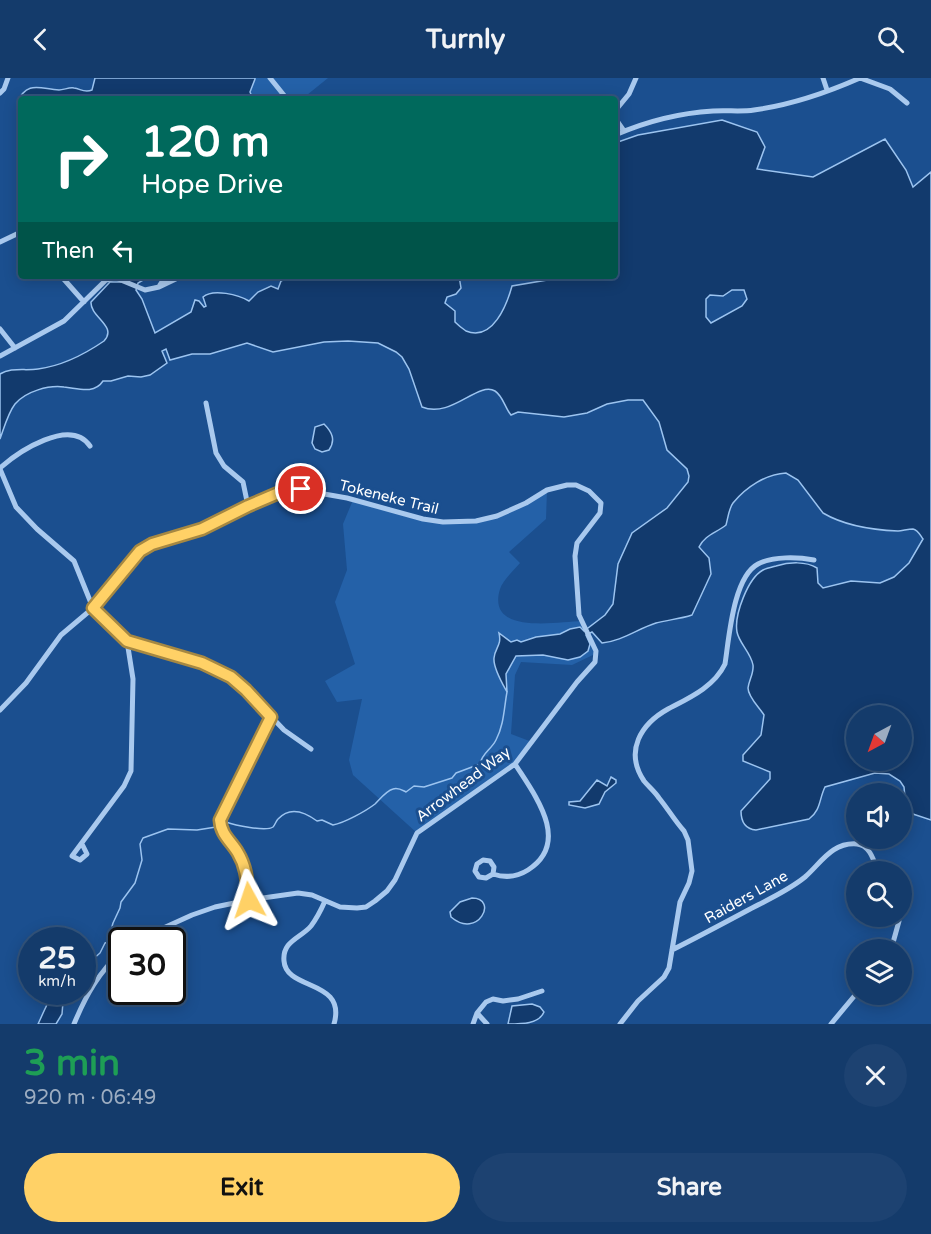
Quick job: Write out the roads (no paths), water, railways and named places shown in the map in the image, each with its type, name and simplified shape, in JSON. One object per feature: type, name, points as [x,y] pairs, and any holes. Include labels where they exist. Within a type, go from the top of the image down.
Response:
[{"type":"street","points":[[0,93],[8,78]]},
{"type":"street","points":[[270,78],[285,96]]},
{"type":"street","points":[[618,107],[636,78]]},
{"type":"street","points":[[823,78],[826,90]]},
{"type":"street","points":[[618,134],[693,113],[772,107],[801,100],[860,78],[890,89],[907,103]]},
{"type":"street","points":[[618,122],[624,131]]},
{"type":"street","points":[[0,242],[18,233]]},
{"type":"street","points":[[64,279],[84,302]]},
{"type":"street","points":[[0,356],[64,321],[100,283],[109,279]]},
{"type":"street","points":[[118,279],[142,290],[159,287],[176,279]]},
{"type":"street","points":[[159,287],[164,279]]},
{"type":"street","points":[[0,329],[15,348]]},
{"type":"street","points":[[206,403],[216,453],[224,466],[243,482],[248,506]]},
{"type":"street","points":[[90,446],[88,442],[69,436],[42,440],[13,456],[0,468],[16,507],[74,561],[93,608],[127,641],[202,663],[231,677],[294,738],[311,749]]},
{"type":"street","name":"Tokeneke Trail","points":[[0,710],[27,683],[62,635],[93,608],[140,551],[152,544],[202,529],[290,488],[347,498],[423,519],[461,522],[497,516],[558,486],[576,485],[589,491],[601,503],[600,513],[577,543],[575,556],[578,607],[586,629]]},
{"type":"street","points":[[620,1024],[643,995],[664,977],[669,968],[680,902],[692,871],[684,831],[644,780],[639,770],[636,758],[637,739],[652,720],[700,692],[723,670],[736,598],[752,568],[771,560],[802,558],[814,560]]},
{"type":"street","name":"Arrowhead Way","points":[[166,927],[207,909],[298,893],[312,895],[340,907],[357,908],[375,901],[395,880],[417,833],[515,764],[577,682],[595,662],[597,654],[586,629]]},
{"type":"street","points":[[82,844],[124,786],[131,771],[133,679],[127,641]]},
{"type":"street","points":[[249,900],[246,871],[238,854],[220,830],[220,820],[271,717]]},
{"type":"street","points":[[493,874],[508,877],[525,872],[535,865],[548,845],[547,818],[540,802],[515,764]]},
{"type":"street","name":"Raiders Lane","points":[[672,950],[783,893],[806,876],[822,858],[835,849],[855,844],[863,845],[873,861]]},
{"type":"street","points":[[325,901],[318,917],[309,928],[288,945],[284,963],[288,972],[326,992],[333,1000],[336,1010],[334,1024]]},
{"type":"street","points":[[74,1024],[93,984],[108,962]]},
{"type":"street","points":[[473,1024],[477,1013],[486,1002],[493,999],[503,1001],[518,999],[542,991]]},
{"type":"street","points":[[831,1024],[847,1005]]},
{"type":"street","points":[[477,1013],[487,1024]]},
{"type":"waterway","points":[[226,822],[264,829],[273,827],[283,815],[298,812],[317,821],[322,820],[333,825],[366,810],[395,788],[406,792],[414,786],[424,787],[452,778],[456,773],[480,764],[494,743],[499,734],[507,692]]},
{"type":"waterway","points":[[96,957],[105,943],[114,940],[111,930],[121,902],[135,883],[142,860],[140,844],[143,838],[168,829],[197,830],[216,827]]}]
